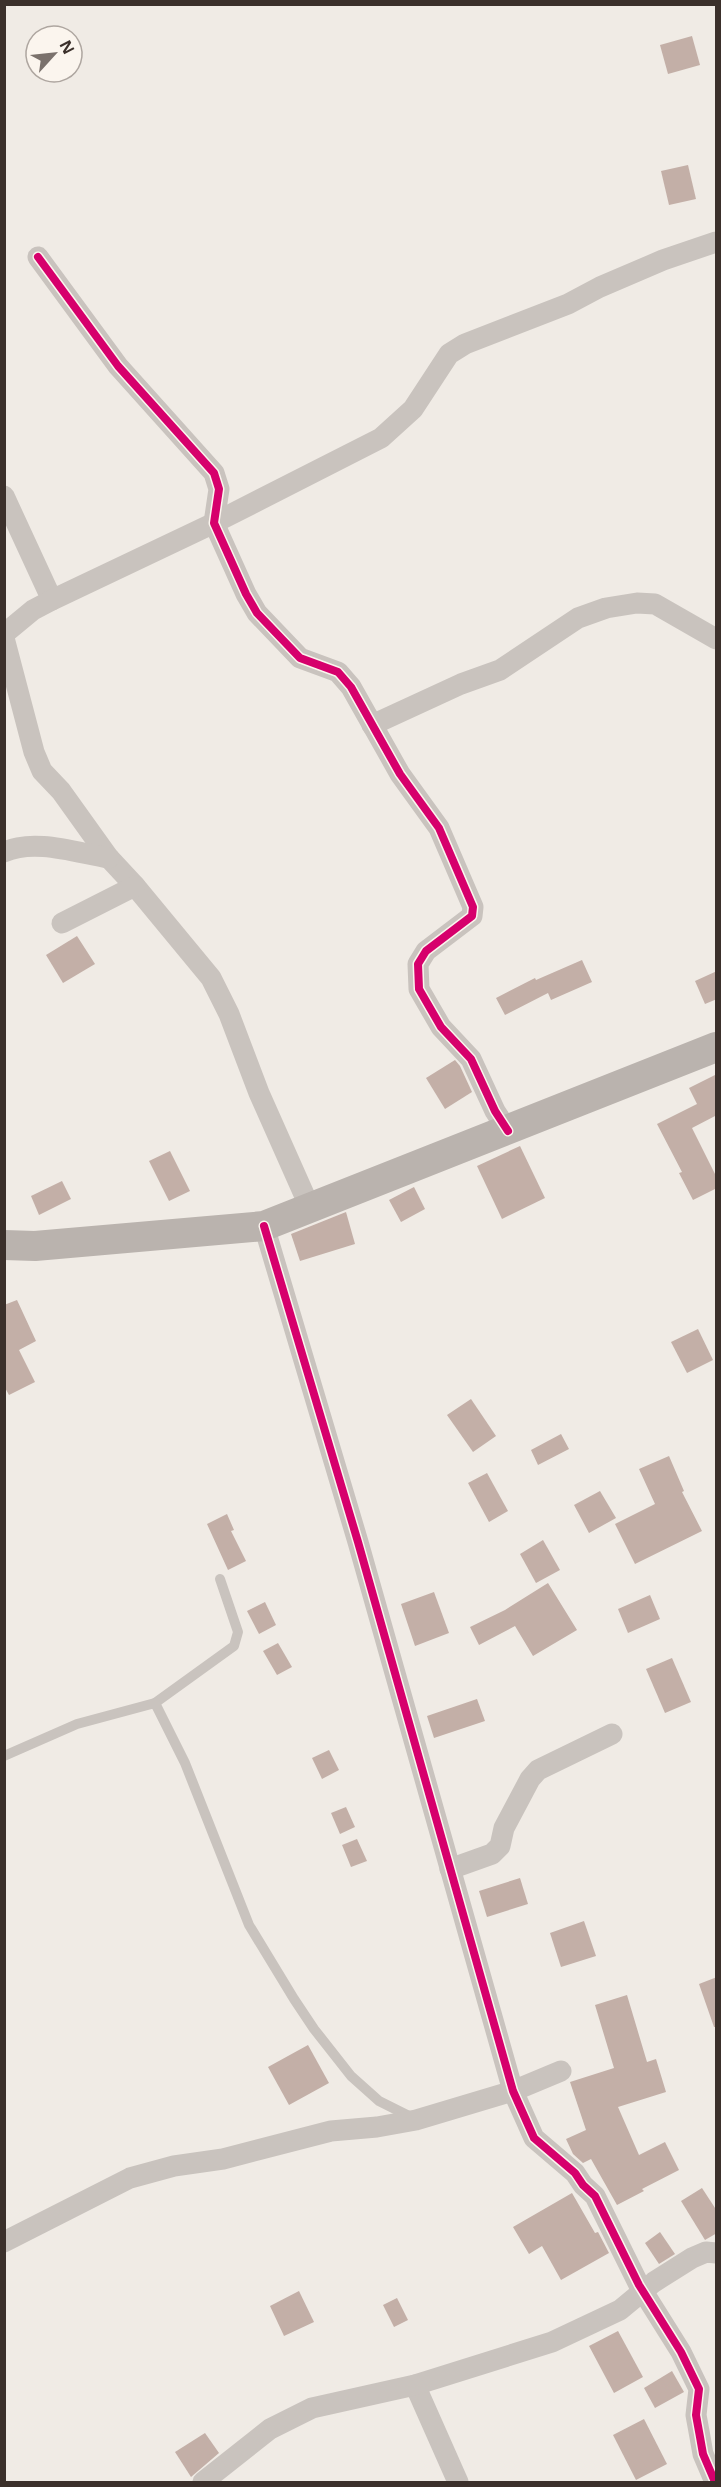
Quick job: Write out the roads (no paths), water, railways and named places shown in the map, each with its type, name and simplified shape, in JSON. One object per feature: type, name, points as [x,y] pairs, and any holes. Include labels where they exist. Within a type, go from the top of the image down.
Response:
[{"type":"street","points":[[311,1209],[259,1093],[229,1014],[211,978],[109,858],[61,791],[42,771],[34,752],[4,636],[33,610],[52,600],[214,523],[381,438],[413,409],[449,354],[465,344],[567,304],[663,260],[717,242]]},
{"type":"street","points":[[38,257],[118,366],[214,473],[219,489],[214,523],[237,576],[257,613],[300,658],[338,672],[351,687],[400,774],[438,828],[473,907],[472,916],[426,951],[418,964],[419,989],[441,1027],[471,1059],[495,1111],[508,1131]]},
{"type":"street","points":[[4,496],[52,600]]},
{"type":"street","points":[[372,725],[461,684],[500,670],[578,618],[606,608],[637,603],[655,604],[717,639]]},
{"type":"street","points":[[4,852],[14,848],[34,846],[109,858]]},
{"type":"street","points":[[62,923],[135,886]]},
{"type":"street","points":[[4,1245],[35,1246],[264,1226],[717,1047]]},
{"type":"street","points":[[264,1226],[358,1542],[513,2091],[534,2138],[575,2173],[583,2185],[595,2196],[644,2291],[681,2352],[699,2389],[696,2415],[703,2454],[715,2482]]},
{"type":"street","points":[[450,1869],[492,1854],[500,1846],[504,1828],[530,1779],[538,1770],[612,1734]]},
{"type":"street","points":[[4,2242],[130,2178],[174,2166],[223,2159],[331,2131],[377,2127],[416,2120],[513,2091],[561,2071]]},
{"type":"street","points":[[203,2482],[270,2429],[312,2408],[415,2385],[552,2342],[620,2310],[692,2258],[706,2252],[717,2253]]},
{"type":"street","points":[[415,2385],[458,2482]]},
{"type":"lane","points":[[4,1756],[77,1724],[155,1702],[234,1646],[238,1632],[220,1580]]},
{"type":"lane","points":[[155,1702],[184,1763],[249,1925],[294,1999],[351,2076],[379,2101],[416,2120]]}]
